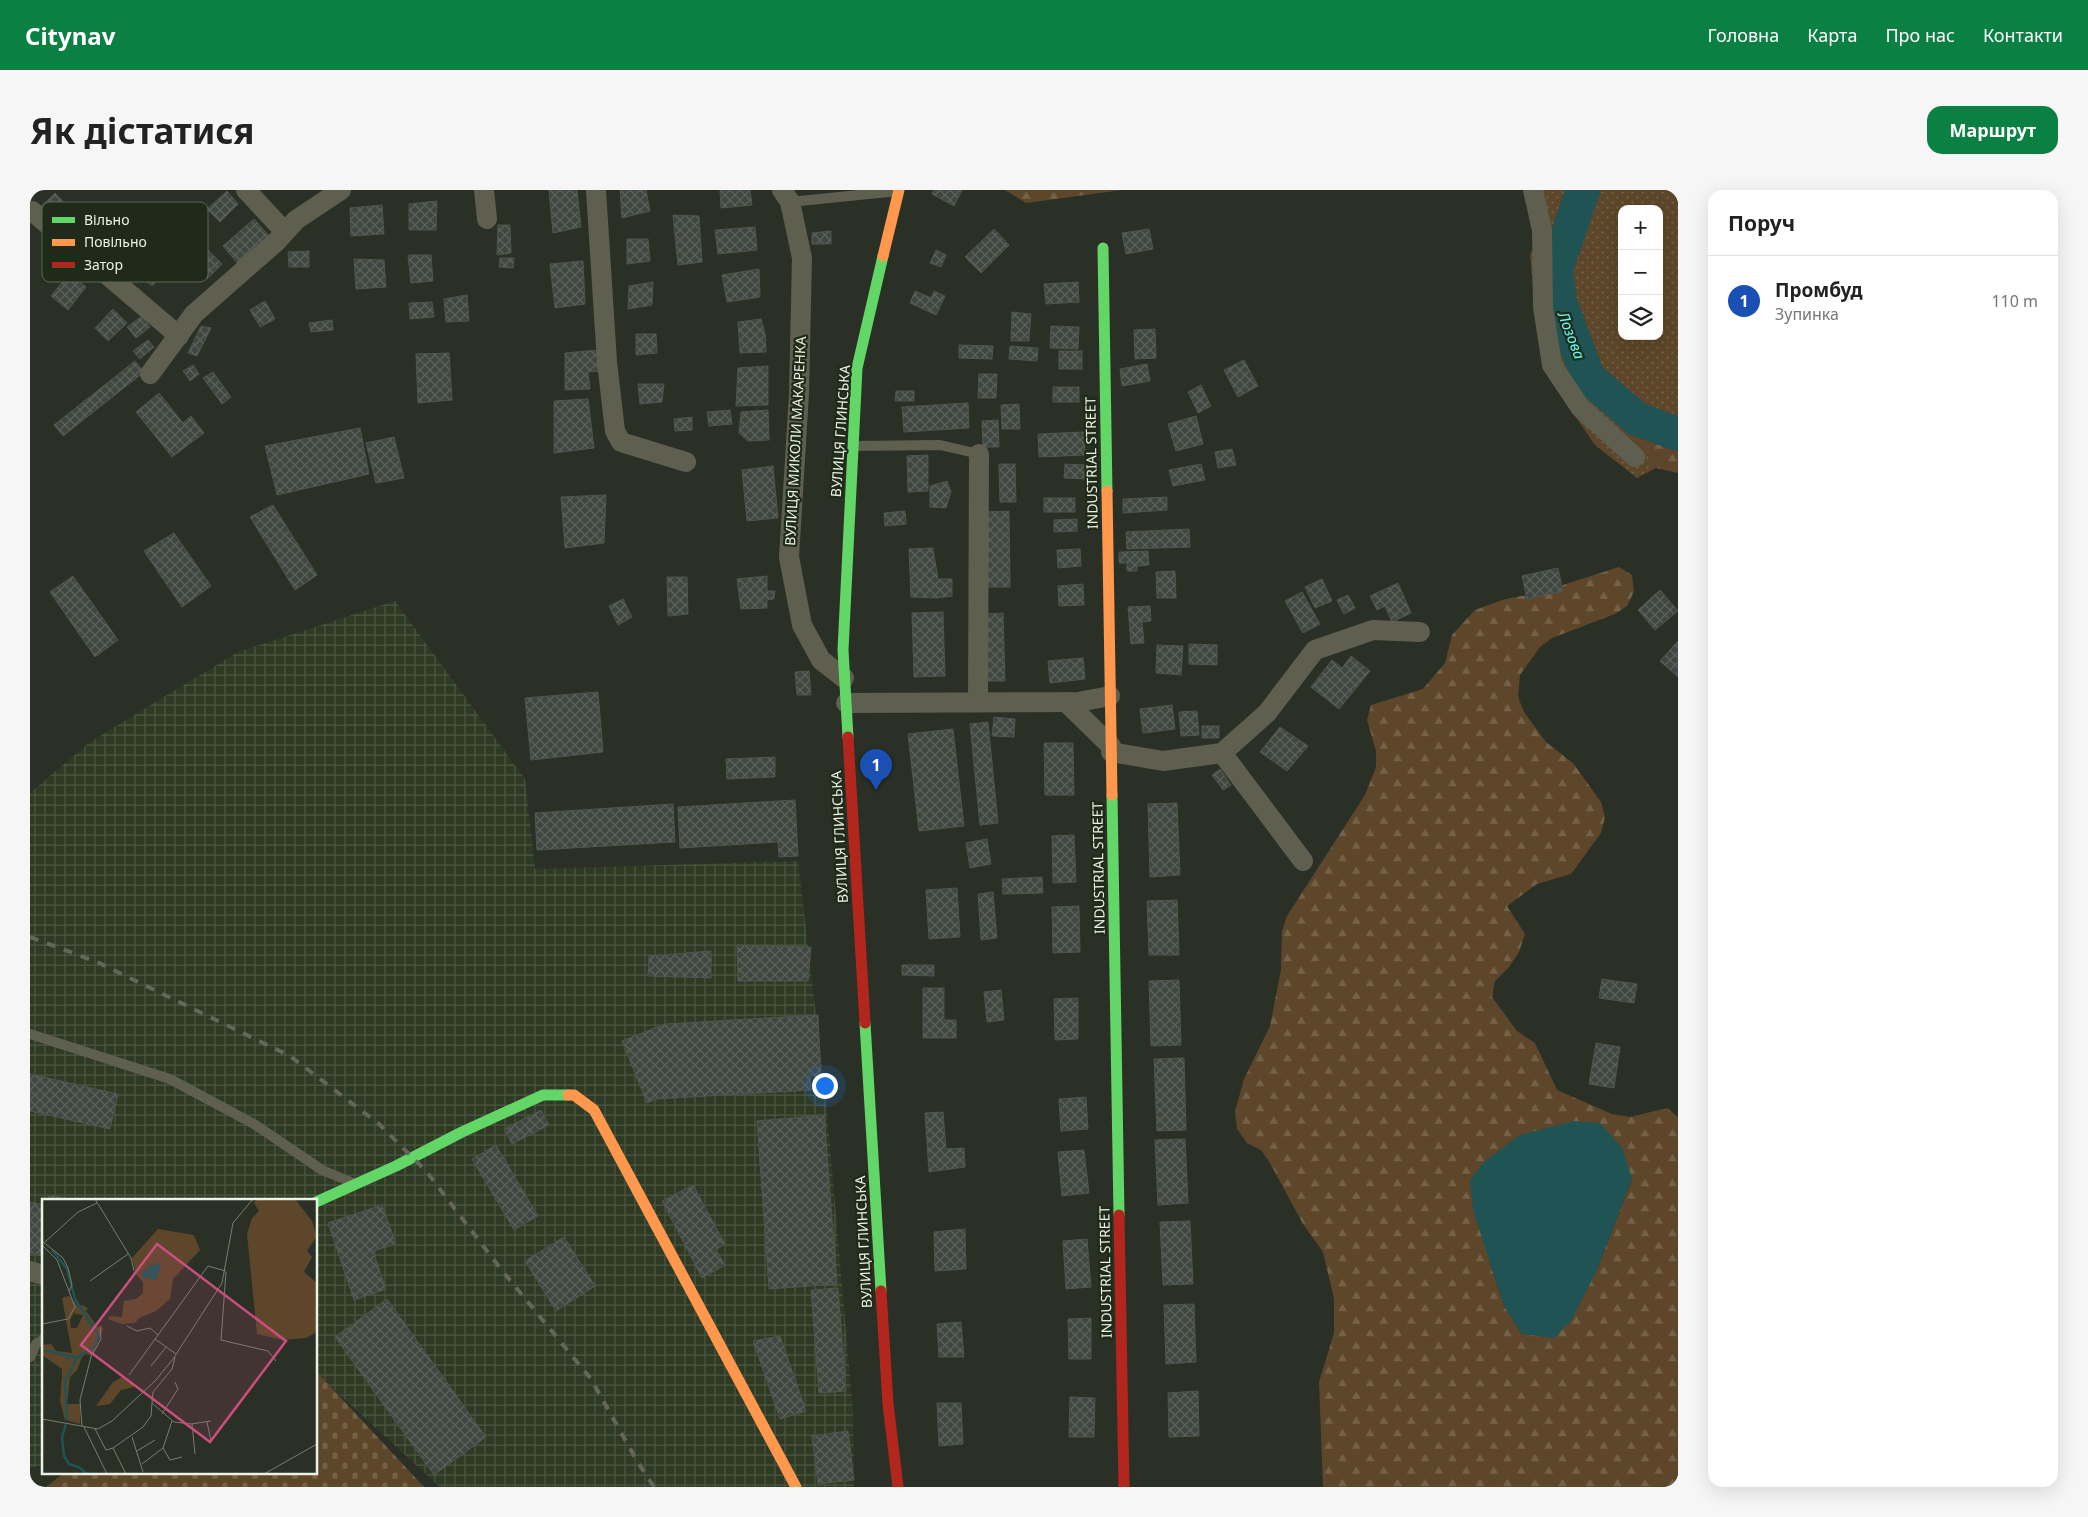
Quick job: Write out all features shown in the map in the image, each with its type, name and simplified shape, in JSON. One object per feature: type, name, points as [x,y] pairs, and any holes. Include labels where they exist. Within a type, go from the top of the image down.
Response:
[{"type":"street","points":[[246,190],[285,232]]},
{"type":"street","points":[[150,374],[194,314],[296,220],[341,190]]},
{"type":"street","points":[[484,190],[486,219]]},
{"type":"street","points":[[596,190],[607,362],[615,431],[621,442],[686,462]]},
{"type":"street","name":"ВУЛИЦЯ ГЛИНСЬКА","points":[[898,1487],[888,1404],[843,650],[857,368],[899,190]]},
{"type":"street","points":[[1533,190],[1542,230],[1543,307],[1552,365],[1580,407],[1635,457]]},
{"type":"street","name":"ВУЛИЦЯ МИКОЛИ МАКАРЕНКА","points":[[786,196],[802,258],[800,394],[789,557],[802,625],[821,660],[844,678]]},
{"type":"street","points":[[32,211],[42,220]]},
{"type":"street","name":"INDUSTRIAL STREET","points":[[1103,248],[1124,1487]]},
{"type":"street","points":[[115,282],[179,336]]},
{"type":"street","points":[[978,702],[979,454]]},
{"type":"street","points":[[1066,702],[1111,749],[1163,762],[1222,753],[1267,713],[1315,650],[1373,630],[1420,632]]},
{"type":"street","points":[[846,703],[1078,702],[1110,696]]},
{"type":"street","points":[[1222,753],[1303,860]]},
{"type":"street","points":[[318,1201],[396,1166],[462,1132],[543,1095],[574,1095],[594,1110],[796,1487]]},
{"type":"lane","points":[[786,196],[899,190]]},
{"type":"lane","points":[[853,446],[940,445],[979,454]]},
{"type":"lane","points":[[30,1034],[170,1079],[254,1124],[322,1170],[356,1184]]},
{"type":"lane","points":[[30,1357],[36,1344],[42,1340]]},
{"type":"shaded area","points":[[395,601],[525,779],[535,869],[798,861],[826,1101],[853,1412],[854,1487],[440,1487],[318,1375],[318,1199],[42,1199],[42,1465],[30,1469],[30,793],[90,742],[238,652]]},
{"type":"green space","points":[[1005,190],[1122,190],[1026,203]]},
{"type":"green space","points":[[1527,190],[1678,190],[1678,417],[1618,431],[1640,445],[1656,468],[1637,478],[1595,445],[1573,413],[1536,320],[1530,255],[1536,243]]},
{"type":"green space","points":[[1640,410],[1678,417],[1678,473],[1656,468],[1640,445],[1618,431]]},
{"type":"green space","points":[[1619,567],[1632,575],[1634,592],[1627,606],[1615,614],[1552,638],[1540,647],[1520,675],[1518,697],[1524,712],[1546,742],[1573,763],[1601,802],[1605,817],[1601,833],[1571,874],[1537,884],[1507,906],[1525,934],[1519,952],[1509,967],[1495,981],[1492,997],[1517,1031],[1535,1043],[1557,1090],[1612,1114],[1630,1117],[1667,1108],[1678,1117],[1678,1487],[1323,1487],[1319,1382],[1334,1333],[1334,1299],[1323,1252],[1303,1224],[1261,1150],[1247,1143],[1237,1129],[1235,1112],[1244,1079],[1270,1026],[1281,970],[1282,931],[1287,916],[1365,795],[1376,767],[1376,751],[1367,720],[1371,705],[1423,689],[1445,663],[1452,635],[1475,610],[1505,599],[1538,593]],"holes":[[[1632,1179],[1596,1272],[1522,1334],[1504,1306],[1490,1263]]]},
{"type":"green space","points":[[318,1373],[424,1487],[46,1487],[63,1474],[318,1474]]},
{"type":"water","points":[[1574,1121],[1600,1123],[1622,1148],[1632,1179],[1596,1272],[1571,1321],[1554,1338],[1522,1334],[1504,1306],[1473,1210],[1470,1180],[1484,1162],[1520,1135]]},
{"type":"building","points":[[549,190],[577,190],[581,227],[553,233]]},
{"type":"building","points":[[620,190],[646,190],[650,211],[622,218]]},
{"type":"building","points":[[720,190],[750,190],[752,205],[721,208]]},
{"type":"building","points":[[934,190],[962,190],[954,206],[932,194]]},
{"type":"building","points":[[227,191],[238,204],[220,222],[208,208]]},
{"type":"building","points":[[55,193],[63,202],[45,202]]},
{"type":"building","points":[[437,201],[436,230],[409,230],[409,204]]},
{"type":"building","points":[[42,205],[42,214],[38,209]]},
{"type":"building","points":[[382,205],[384,234],[351,236],[350,208]]},
{"type":"building","points":[[673,215],[699,216],[702,262],[678,265]]},
{"type":"building","points":[[254,219],[272,239],[240,266],[223,246]]},
{"type":"building","points":[[498,225],[510,225],[511,253],[497,255]]},
{"type":"building","points":[[755,227],[757,250],[718,254],[715,230]]},
{"type":"building","points":[[994,229],[1009,245],[981,273],[965,257]]},
{"type":"building","points":[[1149,229],[1153,249],[1126,254],[1122,233]]},
{"type":"building","points":[[831,231],[831,244],[812,244],[812,233]]},
{"type":"building","points":[[627,239],[648,239],[650,261],[627,264]]},
{"type":"building","points":[[208,250],[222,264],[208,278]]},
{"type":"building","points":[[936,250],[946,255],[941,267],[930,263]]},
{"type":"building","points":[[309,251],[309,267],[289,267],[288,252]]},
{"type":"building","points":[[408,255],[431,255],[433,281],[411,283]]},
{"type":"building","points":[[500,258],[514,258],[513,268],[499,267]]},
{"type":"building","points":[[354,259],[384,260],[386,287],[356,289]]},
{"type":"building","points":[[583,261],[585,304],[555,308],[550,264]]},
{"type":"building","points":[[759,269],[760,297],[727,302],[722,275]]},
{"type":"building","points":[[62,282],[79,282],[86,287],[68,310],[51,296]]},
{"type":"building","points":[[147,282],[156,282],[152,286]]},
{"type":"building","points":[[653,282],[652,305],[628,309],[629,286]]},
{"type":"building","points":[[1078,282],[1079,302],[1046,304],[1044,284]]},
{"type":"building","points":[[915,291],[931,298],[934,291],[945,296],[936,315],[910,303]]},
{"type":"building","points":[[467,295],[469,321],[446,322],[444,299]]},
{"type":"building","points":[[265,301],[275,319],[260,327],[250,310]]},
{"type":"building","points":[[432,302],[434,317],[410,319],[409,303]]},
{"type":"building","points":[[113,309],[127,323],[108,341],[95,328]]},
{"type":"building","points":[[1012,312],[1031,314],[1029,341],[1011,341]]},
{"type":"building","points":[[142,316],[150,327],[136,338],[127,327]]},
{"type":"building","points":[[761,319],[765,334],[766,352],[740,353],[738,322]]},
{"type":"building","points":[[332,320],[333,330],[311,332],[309,323]]},
{"type":"building","points":[[201,326],[211,328],[197,356],[188,353]]},
{"type":"building","points":[[1051,326],[1079,327],[1078,349],[1050,348]]},
{"type":"building","points":[[1155,329],[1156,358],[1135,359],[1134,330]]},
{"type":"building","points":[[636,334],[656,334],[657,353],[636,355]]},
{"type":"building","points":[[148,340],[154,347],[140,359],[133,351]]},
{"type":"building","points":[[959,345],[993,346],[992,359],[959,358]]},
{"type":"building","points":[[1010,346],[1038,348],[1037,361],[1009,359]]},
{"type":"building","points":[[598,350],[601,371],[588,372],[590,389],[565,390],[565,353]]},
{"type":"building","points":[[1059,351],[1082,351],[1082,369],[1059,369]]},
{"type":"building","points":[[449,353],[452,400],[418,403],[416,354]]},
{"type":"building","points":[[1244,360],[1258,386],[1238,397],[1224,370]]},
{"type":"building","points":[[135,361],[144,372],[63,436],[54,425]]},
{"type":"building","points":[[1147,364],[1150,381],[1122,386],[1120,369]]},
{"type":"building","points":[[193,365],[199,374],[190,381],[183,371]]},
{"type":"building","points":[[768,366],[768,405],[736,406],[738,368]]},
{"type":"building","points":[[213,372],[231,397],[222,404],[203,378]]},
{"type":"building","points":[[979,374],[997,374],[996,398],[978,398]]},
{"type":"building","points":[[638,384],[664,384],[662,402],[640,404]]},
{"type":"building","points":[[1201,385],[1211,406],[1198,413],[1188,392]]},
{"type":"building","points":[[1053,387],[1079,387],[1079,402],[1053,402]]},
{"type":"building","points":[[896,391],[914,391],[914,401],[895,401]]},
{"type":"building","points":[[159,393],[183,423],[191,416],[204,433],[172,457],[136,412]]},
{"type":"building","points":[[588,399],[594,448],[554,453],[554,401]]},
{"type":"building","points":[[968,403],[969,428],[904,432],[902,407]]},
{"type":"building","points":[[1019,404],[1020,429],[1002,429],[1001,405]]},
{"type":"building","points":[[730,410],[732,424],[709,426],[707,412]]},
{"type":"building","points":[[768,410],[769,440],[748,441],[739,433],[741,412]]},
{"type":"building","points":[[1196,416],[1203,444],[1176,451],[1168,424]]},
{"type":"building","points":[[692,417],[692,430],[675,431],[674,419]]},
{"type":"building","points":[[998,420],[999,447],[983,447],[982,421]]},
{"type":"building","points":[[360,428],[369,474],[277,495],[265,446]]},
{"type":"building","points":[[1084,432],[1085,455],[1039,457],[1038,434]]},
{"type":"building","points":[[394,437],[404,478],[376,483],[366,443]]},
{"type":"building","points":[[1232,449],[1236,465],[1218,468],[1215,452]]},
{"type":"building","points":[[928,455],[928,491],[908,492],[907,456]]},
{"type":"building","points":[[999,464],[1015,464],[1016,502],[1000,502]]},
{"type":"building","points":[[1065,464],[1087,465],[1086,479],[1064,478]]},
{"type":"building","points":[[1201,464],[1205,480],[1173,486],[1169,470]]},
{"type":"building","points":[[773,466],[778,518],[747,521],[742,470]]},
{"type":"building","points":[[947,481],[951,492],[946,508],[930,507],[930,486]]},
{"type":"building","points":[[606,495],[604,543],[565,548],[561,497]]},
{"type":"building","points":[[1167,497],[1167,510],[1123,513],[1123,499]]},
{"type":"building","points":[[1044,498],[1075,498],[1075,512],[1044,512]]},
{"type":"building","points":[[273,505],[317,575],[295,590],[250,517]]},
{"type":"building","points":[[905,511],[906,524],[885,526],[884,513]]},
{"type":"building","points":[[1009,511],[1010,587],[986,587],[986,512]]},
{"type":"building","points":[[1077,519],[1077,531],[1054,532],[1054,520]]},
{"type":"building","points":[[1189,529],[1190,547],[1127,549],[1126,532]]},
{"type":"building","points":[[174,533],[211,586],[182,607],[144,551]]},
{"type":"building","points":[[933,548],[938,579],[952,579],[952,596],[937,598],[911,597],[909,549]]},
{"type":"building","points":[[1080,549],[1081,566],[1058,568],[1057,550]]},
{"type":"building","points":[[1148,551],[1149,565],[1137,566],[1137,571],[1127,571],[1127,563],[1119,563],[1119,552]]},
{"type":"building","points":[[1558,568],[1563,591],[1527,599],[1522,576]]},
{"type":"building","points":[[1175,571],[1176,598],[1157,598],[1156,572]]},
{"type":"building","points":[[73,576],[118,640],[95,657],[50,592]]},
{"type":"building","points":[[767,576],[767,591],[775,591],[774,599],[767,600],[767,608],[741,609],[737,579]]},
{"type":"building","points":[[667,577],[687,577],[688,614],[668,616]]},
{"type":"building","points":[[1322,579],[1332,601],[1315,608],[1305,587]]},
{"type":"building","points":[[1398,583],[1411,613],[1392,622],[1385,606],[1377,610],[1370,596]]},
{"type":"building","points":[[1083,584],[1084,605],[1059,606],[1058,586]]},
{"type":"building","points":[[1660,590],[1678,611],[1655,630],[1638,610]]},
{"type":"building","points":[[1302,592],[1320,624],[1303,633],[1285,601]]},
{"type":"building","points":[[1348,595],[1355,608],[1344,614],[1337,600]]},
{"type":"building","points":[[623,599],[632,617],[618,625],[609,606]]},
{"type":"building","points":[[1150,606],[1151,621],[1142,622],[1144,643],[1131,644],[1128,607]]},
{"type":"building","points":[[943,612],[945,676],[914,677],[912,613]]},
{"type":"building","points":[[1003,613],[1005,681],[985,681],[983,614]]},
{"type":"building","points":[[1678,641],[1678,677],[1660,661]]},
{"type":"building","points":[[1189,644],[1217,645],[1217,665],[1189,664]]},
{"type":"building","points":[[1157,645],[1183,646],[1181,675],[1156,673]]},
{"type":"building","points":[[1351,656],[1370,671],[1339,709],[1311,687],[1332,660],[1342,668]]},
{"type":"building","points":[[1083,658],[1085,679],[1050,683],[1048,661]]},
{"type":"building","points":[[809,671],[811,695],[797,695],[795,672]]},
{"type":"building","points":[[598,692],[603,752],[531,760],[525,698]]},
{"type":"building","points":[[1172,705],[1175,729],[1143,733],[1140,709]]},
{"type":"building","points":[[1197,711],[1199,735],[1181,736],[1179,712]]},
{"type":"building","points":[[994,717],[1015,719],[1014,737],[992,736]]},
{"type":"building","points":[[988,722],[998,823],[980,825],[970,724]]},
{"type":"building","points":[[1202,726],[1219,726],[1219,738],[1202,738]]},
{"type":"building","points":[[1280,727],[1308,746],[1287,771],[1260,752]]},
{"type":"building","points":[[953,729],[964,826],[919,831],[908,734]]},
{"type":"building","points":[[1044,743],[1073,743],[1074,795],[1045,795]]},
{"type":"building","points":[[775,757],[775,777],[727,779],[726,759]]},
{"type":"building","points":[[1220,769],[1231,785],[1223,790],[1212,775]]},
{"type":"building","points":[[795,800],[798,856],[779,857],[778,842],[680,848],[678,807]]},
{"type":"building","points":[[1177,803],[1180,875],[1150,877],[1148,804]]},
{"type":"building","points":[[673,804],[675,842],[537,850],[535,813]]},
{"type":"building","points":[[1074,835],[1076,882],[1053,883],[1052,836]]},
{"type":"building","points":[[987,839],[991,864],[970,868],[966,843]]},
{"type":"building","points":[[1042,877],[1043,893],[1003,894],[1002,879]]},
{"type":"building","points":[[957,888],[960,937],[929,939],[926,890]]},
{"type":"building","points":[[993,892],[997,938],[981,940],[978,894]]},
{"type":"building","points":[[1177,900],[1179,955],[1149,955],[1147,901]]},
{"type":"building","points":[[1079,906],[1080,952],[1053,953],[1052,907]]},
{"type":"building","points":[[737,945],[811,947],[808,981],[738,981]]},
{"type":"building","points":[[711,951],[711,978],[648,976],[649,956]]},
{"type":"building","points":[[902,965],[934,965],[934,976],[902,975]]},
{"type":"building","points":[[1602,979],[1637,984],[1634,1003],[1599,998]]},
{"type":"building","points":[[1179,980],[1181,1045],[1151,1046],[1149,981]]},
{"type":"building","points":[[923,988],[944,988],[944,1020],[956,1020],[956,1038],[923,1038]]},
{"type":"building","points":[[1001,990],[1004,1020],[987,1022],[984,992]]},
{"type":"building","points":[[1078,998],[1078,1039],[1055,1040],[1054,999]]},
{"type":"building","points":[[818,1015],[821,1076],[810,1076],[811,1090],[656,1099],[647,1103],[622,1041],[665,1024]]},
{"type":"building","points":[[1596,1043],[1620,1047],[1614,1088],[1589,1084]]},
{"type":"building","points":[[1184,1058],[1186,1130],[1157,1131],[1154,1059]]},
{"type":"building","points":[[30,1074],[118,1094],[110,1129],[30,1111]]},
{"type":"building","points":[[1086,1097],[1088,1129],[1061,1131],[1059,1099]]},
{"type":"building","points":[[541,1110],[549,1125],[512,1144],[504,1129]]},
{"type":"building","points":[[943,1112],[946,1149],[964,1148],[965,1167],[929,1172],[925,1113]]},
{"type":"building","points":[[824,1115],[837,1284],[769,1289],[757,1121]]},
{"type":"building","points":[[1185,1139],[1188,1203],[1158,1205],[1155,1140]]},
{"type":"building","points":[[496,1145],[538,1216],[514,1230],[472,1159]]},
{"type":"building","points":[[1084,1150],[1089,1193],[1062,1196],[1058,1152]]},
{"type":"building","points":[[693,1185],[725,1244],[716,1250],[725,1265],[702,1278],[662,1201]]},
{"type":"building","points":[[49,1195],[67,1199],[48,1199]]},
{"type":"building","points":[[30,1202],[42,1205],[42,1255],[30,1253]]},
{"type":"building","points":[[382,1205],[396,1244],[373,1251],[386,1289],[354,1300],[328,1223]]},
{"type":"building","points":[[1190,1221],[1193,1284],[1163,1285],[1160,1222]]},
{"type":"building","points":[[965,1229],[966,1269],[935,1271],[934,1232]]},
{"type":"building","points":[[564,1237],[595,1286],[556,1311],[525,1261]]},
{"type":"building","points":[[1087,1239],[1091,1287],[1066,1289],[1063,1241]]},
{"type":"building","points":[[838,1288],[846,1391],[819,1393],[811,1290]]},
{"type":"building","points":[[387,1299],[486,1437],[434,1475],[335,1337]]},
{"type":"building","points":[[1194,1304],[1196,1362],[1166,1364],[1164,1305]]},
{"type":"building","points":[[1091,1318],[1091,1359],[1069,1359],[1068,1319]]},
{"type":"building","points":[[961,1322],[964,1357],[939,1357],[937,1324]]},
{"type":"building","points":[[780,1336],[806,1411],[780,1419],[753,1341]]},
{"type":"building","points":[[1198,1391],[1199,1436],[1169,1437],[1168,1393]]},
{"type":"building","points":[[1070,1397],[1095,1398],[1094,1437],[1069,1437]]},
{"type":"building","points":[[937,1403],[961,1403],[963,1444],[939,1446]]},
{"type":"building","points":[[848,1431],[854,1480],[818,1484],[812,1436]]},
{"type":"waterway","name":"Лозова","points":[[1583,190],[1556,269],[1560,302],[1588,377],[1637,419],[1678,434]]},
{"type":"railway","points":[[30,937],[97,962],[290,1056],[379,1124],[426,1171],[500,1268],[591,1379],[637,1461],[654,1487]]},
{"type":"traffic: fast","points":[[1103,248],[1107,491]]},
{"type":"traffic: fast","points":[[848,737],[843,650],[857,368],[883,256]]},
{"type":"traffic: fast","points":[[1112,795],[1119,1215]]},
{"type":"traffic: fast","points":[[865,1023],[881,1291]]},
{"type":"traffic: fast","points":[[318,1201],[396,1166],[462,1132],[543,1095],[568,1095]]},
{"type":"traffic: slow","points":[[883,256],[899,190]]},
{"type":"traffic: slow","points":[[1107,491],[1112,795]]},
{"type":"traffic: slow","points":[[568,1095],[574,1095],[594,1110],[796,1487]]},
{"type":"traffic: jam","points":[[848,737],[865,1023]]},
{"type":"traffic: jam","points":[[1119,1215],[1124,1487]]},
{"type":"traffic: jam","points":[[881,1291],[888,1404],[898,1487]]},
{"type":"place","name":"Промбуд","points":[[876,790]]}]
